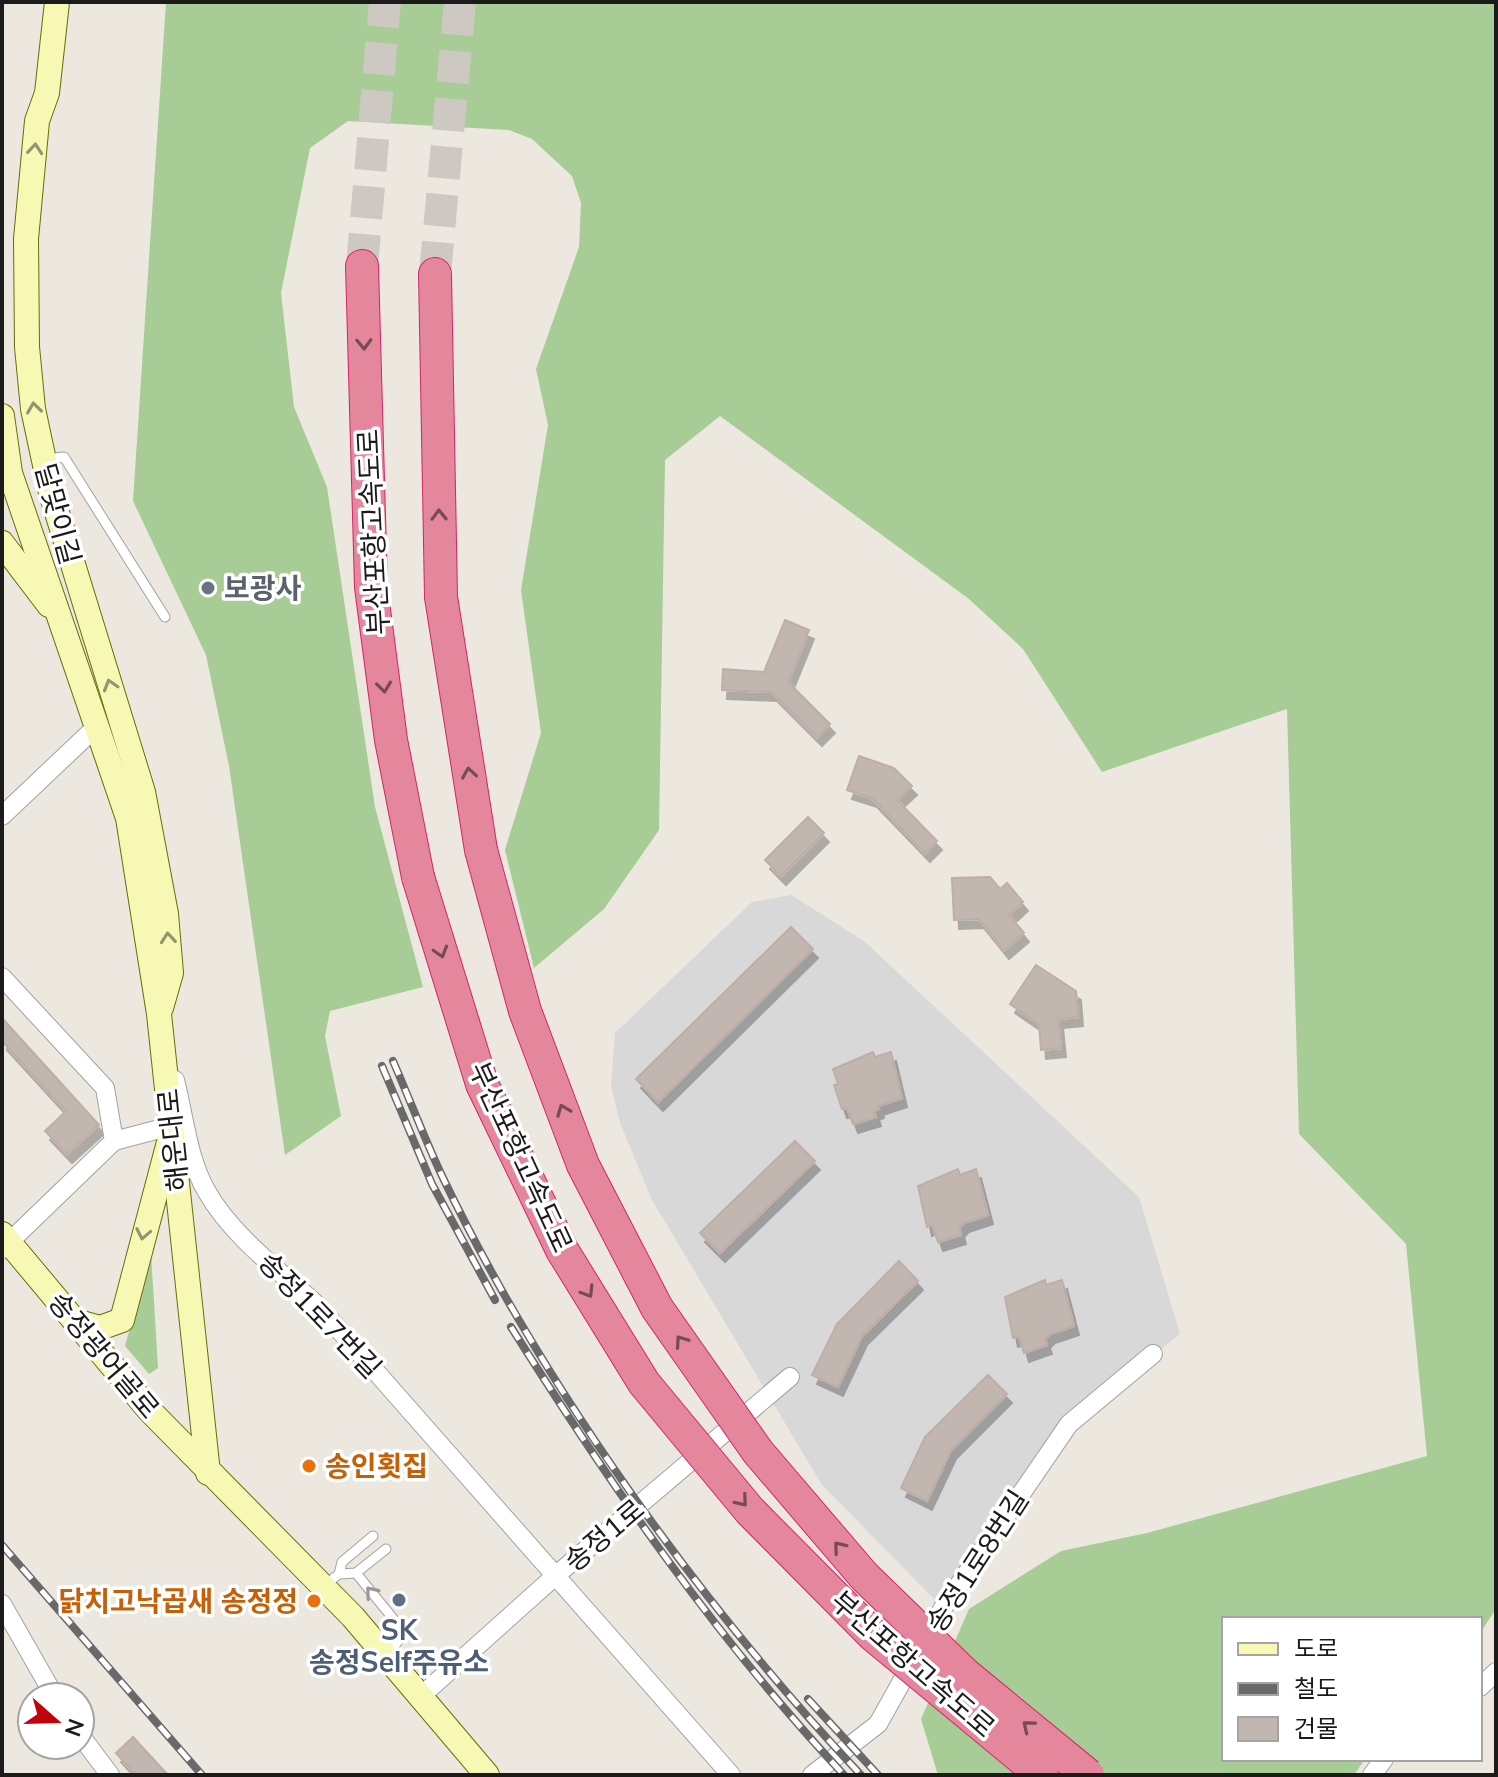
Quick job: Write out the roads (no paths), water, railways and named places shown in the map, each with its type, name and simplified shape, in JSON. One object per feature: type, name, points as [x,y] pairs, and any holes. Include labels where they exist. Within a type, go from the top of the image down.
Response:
[{"type":"highway","name":"부산포항고속도로","points":[[362,266],[371,587],[391,740],[418,877],[482,1084],[562,1250],[644,1383],[750,1511],[874,1636],[1042,1775]]},
{"type":"highway","name":"부산포항고속도로","points":[[435,274],[441,597],[481,850],[525,1011],[583,1165],[657,1308],[758,1452],[864,1576],[965,1674],[1088,1775]]},
{"type":"main road","name":"달맞이길","points":[[57,2],[47,93],[37,121],[26,239],[27,347],[43,460],[143,792],[166,914],[171,973],[159,1014]]},
{"type":"main road","name":"해운대로","points":[[2,416],[10,473],[128,818],[159,1014],[208,1473]]},
{"type":"main road","name":"달맞이길","points":[[2,543],[62,623]]},
{"type":"main road","points":[[75,1321],[100,1328],[122,1320],[172,1129]]},
{"type":"main road","name":"송정광어골로","points":[[4,1242],[208,1473]]},
{"type":"main road","points":[[208,1473],[331,1580],[387,1657],[487,1775]]},
{"type":"street","points":[[2,816],[97,726]]},
{"type":"street","points":[[2,977],[105,1088],[114,1141]]},
{"type":"street","name":"송정1로7번길","points":[[159,1014],[197,1169],[207,1192],[250,1243],[318,1306],[554,1577]]},
{"type":"street","points":[[4,1242],[114,1141],[172,1129]]},
{"type":"street","name":"송정1로8번길","points":[[812,1775],[878,1724],[943,1608],[1069,1424],[1153,1354]]},
{"type":"street","name":"송정1로","points":[[421,1696],[554,1577],[790,1377]]},
{"type":"street","points":[[554,1577],[731,1775]]},
{"type":"street","points":[[3,1607],[46,1681]]},
{"type":"street","points":[[96,1756],[110,1775]]},
{"type":"lane","points":[[43,460],[64,457],[165,617]]},
{"type":"lane","points":[[331,1580],[342,1562],[373,1536]]},
{"type":"lane","points":[[331,1580],[356,1573],[386,1549]]},
{"type":"lane","points":[[356,1573],[404,1632],[387,1657]]},
{"type":"tunnel","points":[[362,266],[385,2]]},
{"type":"tunnel","points":[[435,274],[460,2]]},
{"type":"railway","points":[[393,1061],[436,1164],[483,1257],[577,1414],[630,1492],[742,1640],[861,1775]]},
{"type":"railway","points":[[382,1066],[432,1184],[495,1300]]},
{"type":"railway","points":[[511,1327],[587,1445],[667,1559],[752,1670],[844,1775]]},
{"type":"railway","points":[[2,1545],[202,1775]]},
{"type":"railway","points":[[808,1699],[878,1775]]},
{"type":"place","name":"보광사","points":[[208,588]]},
{"type":"place","name":"송인횟집","points":[[309,1466]]},
{"type":"place","name":"SK 송정Self주유소","points":[[399,1600]]},
{"type":"place","name":"닭치고낙곱새 송정정","points":[[314,1601]]}]
